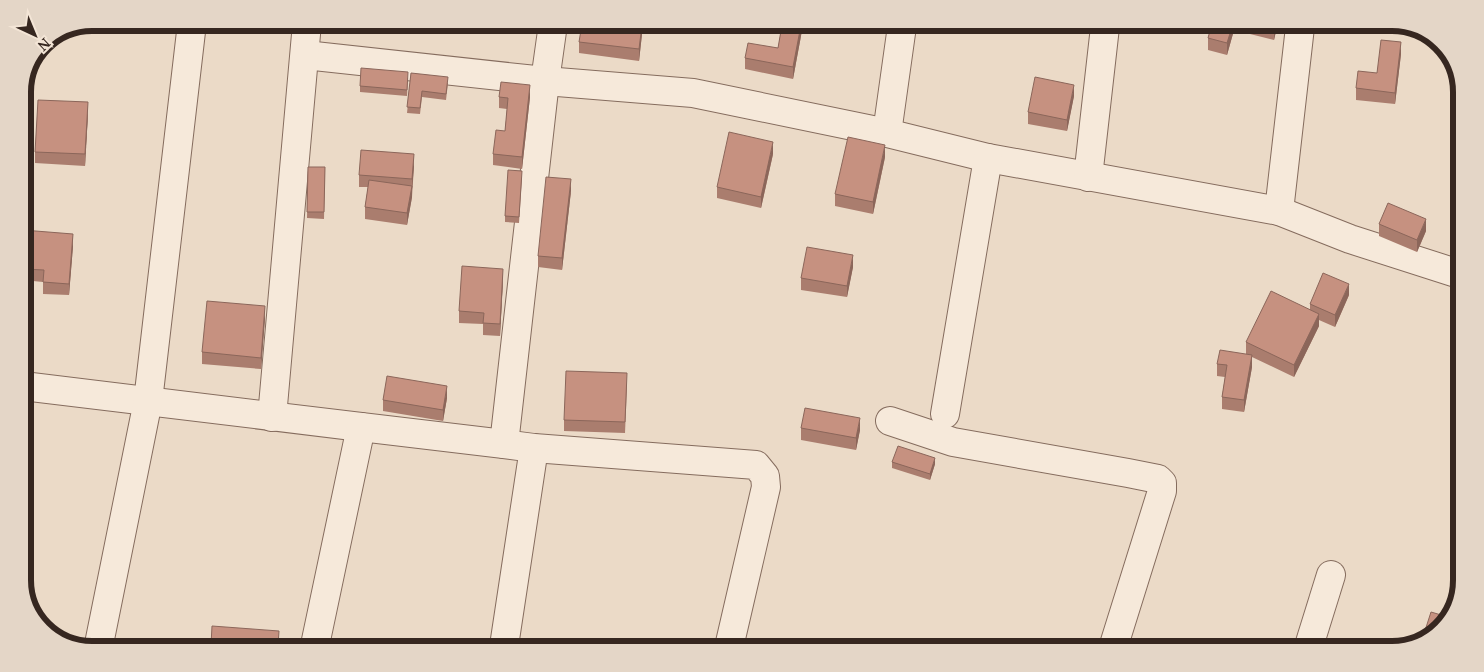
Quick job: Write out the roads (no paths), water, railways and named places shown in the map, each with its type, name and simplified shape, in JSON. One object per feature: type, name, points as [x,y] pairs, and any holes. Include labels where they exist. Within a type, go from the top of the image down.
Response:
[{"type":"street","points":[[99,641],[148,402],[191,31]]},
{"type":"street","points":[[272,417],[307,31]]},
{"type":"street","points":[[504,444],[552,31]]},
{"type":"street","points":[[887,133],[901,31]]},
{"type":"street","points":[[1088,177],[1104,31]]},
{"type":"street","points":[[1279,211],[1300,31]]},
{"type":"street","points":[[305,55],[545,81],[693,93],[887,133],[988,158],[1279,211],[1350,239],[1453,269]]},
{"type":"street","points":[[945,414],[988,158]]},
{"type":"street","points":[[31,387],[534,448],[756,465],[765,476],[766,487],[731,641]]},
{"type":"street","points":[[890,421],[953,442],[1128,472],[1158,479],[1162,483],[1162,491],[1115,641]]},
{"type":"street","points":[[316,641],[361,428]]},
{"type":"street","points":[[505,641],[534,448]]},
{"type":"street","points":[[1310,641],[1330,575]]}]
